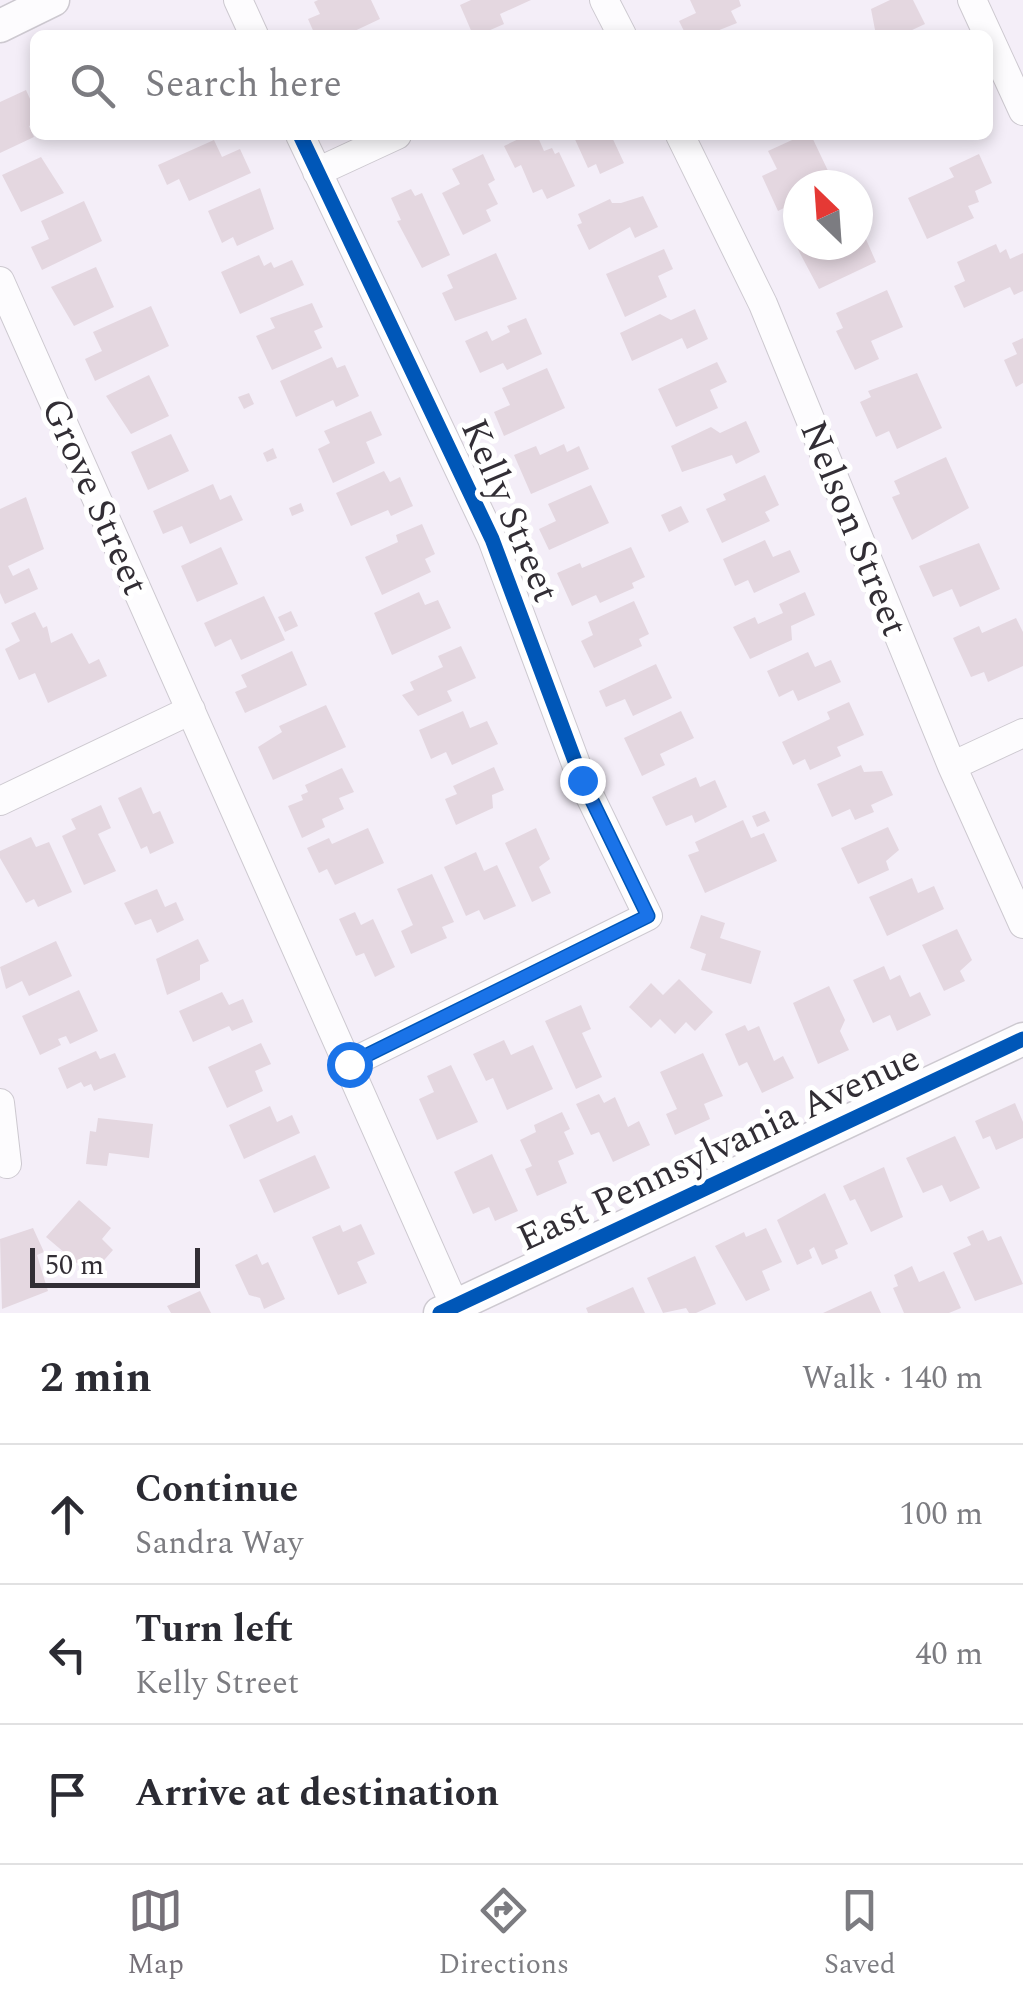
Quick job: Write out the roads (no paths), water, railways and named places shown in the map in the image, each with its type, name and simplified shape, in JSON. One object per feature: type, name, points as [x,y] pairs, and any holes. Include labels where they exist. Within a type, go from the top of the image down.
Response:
[{"type":"street","points":[[0,26],[53,0]]},
{"type":"street","points":[[238,0],[252,30]]},
{"type":"street","points":[[604,0],[616,30]]},
{"type":"street","points":[[972,0],[986,30]]},
{"type":"street","points":[[993,46],[1023,112]]},
{"type":"street","name":"Kelly Street","points":[[302,140],[492,539],[582,780],[648,916],[349,1064]]},
{"type":"street","points":[[317,172],[386,140]]},
{"type":"street","name":"Nelson Street","points":[[682,140],[763,304],[952,766],[1023,924]]},
{"type":"street","name":"Grove Street","points":[[0,282],[349,1064],[451,1311]]},
{"type":"street","points":[[0,801],[191,710]]},
{"type":"street","points":[[952,766],[1023,733]]},
{"type":"street","name":"East Pennsylvania Avenue","points":[[451,1311],[1023,1039]]},
{"type":"street","points":[[0,1103],[7,1164]]}]
